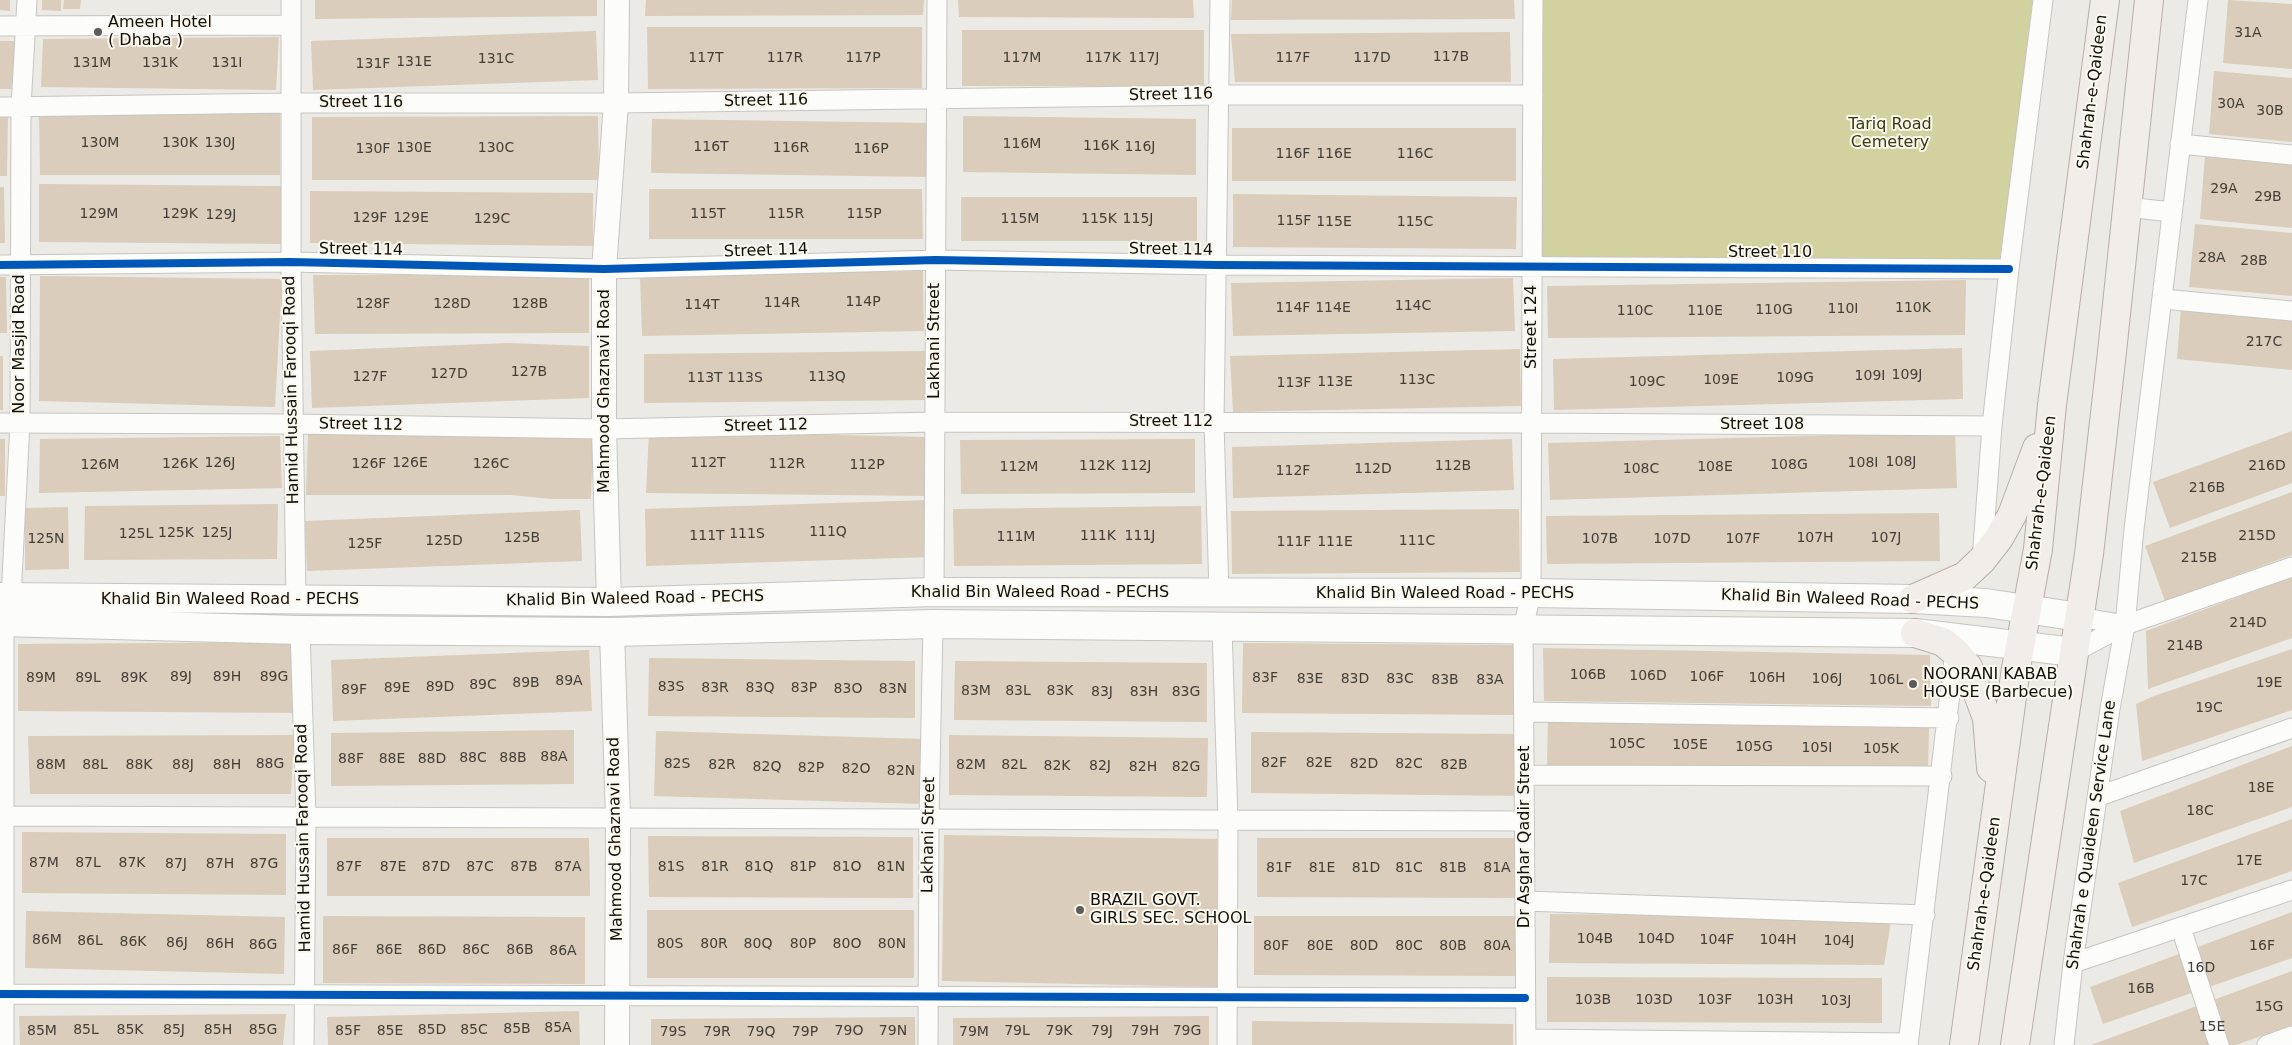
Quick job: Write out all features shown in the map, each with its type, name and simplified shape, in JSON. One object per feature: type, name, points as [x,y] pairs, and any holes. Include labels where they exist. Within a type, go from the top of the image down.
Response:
[{"type":"main road","name":"Shahrah-e-Qaideen","points":[[1964,1045],[2020,644],[2038,550],[2052,404],[2105,0]]},
{"type":"main road","points":[[2015,1045],[2089,554],[2149,0]]},
{"type":"main road","points":[[1912,599],[1965,576],[1982,560],[1999,538],[2012,515],[2052,404]]},
{"type":"main road","name":"Khalid Bin Waleed Road - PECHS","points":[[4,610],[296,600],[609,602],[934,592],[1531,593],[1912,599],[1986,603],[2079,617]]},
{"type":"main road","name":"Khalid Bin Waleed Road - PECHS","points":[[4,610],[300,630],[612,632],[933,624],[1915,633],[2020,644],[2074,652]]},
{"type":"main road","points":[[1915,633],[1943,642],[1968,667],[1987,718],[1993,791],[1985,899]]},
{"type":"street","name":"Noor Masjid Road","points":[[4,1045],[2,994],[2,816],[4,610],[20,424],[21,107],[28,26],[28,0]]},
{"type":"street","name":"Hamid Hussain Farooqi Road","points":[[291,0],[292,424],[296,600]]},
{"type":"street","name":"Mahmood Ghaznavi Road","points":[[609,602],[604,429],[604,269],[616,103],[617,0]]},
{"type":"street","name":"Lakhani Street","points":[[934,592],[937,0]]},
{"type":"street","points":[[1219,593],[1214,422],[1220,0]]},
{"type":"street","name":"Street 124","points":[[1524,629],[1531,593],[1533,0]]},
{"type":"street","points":[[1982,560],[1992,426],[2009,269],[2043,0]]},
{"type":"street","name":"Shahrah e Quaideen Service Lane","points":[[2064,1045],[2073,963],[2099,796],[2110,709],[2125,625],[2135,520],[2198,0]]},
{"type":"street","points":[[0,26],[291,24]]},
{"type":"street","name":"Street 116","points":[[0,107],[290,103],[616,103],[1218,95],[1533,95]]},
{"type":"street","points":[[2180,144],[2292,155]]},
{"type":"street","points":[[2126,207],[2172,212]]},
{"type":"street","name":"Street 114","points":[[0,265],[291,262],[604,269],[936,260],[1217,265],[1532,265]]},
{"type":"street","name":"Street 110","points":[[1532,265],[2009,269]]},
{"type":"street","points":[[2163,299],[2292,311]]},
{"type":"street","name":"Street 112","points":[[0,423],[292,424],[604,429],[935,422],[1532,423]]},
{"type":"street","name":"Street 108","points":[[1532,423],[1992,426]]},
{"type":"street","points":[[2074,652],[2125,625],[2292,567]]},
{"type":"street","points":[[2079,617],[2125,625]]},
{"type":"street","name":"Lakhani Street","points":[[928,1045],[928,818],[933,624]]},
{"type":"street","points":[[1222,626],[1228,820],[1227,1045]]},
{"type":"street","name":"Dr Asghar Qadir Street","points":[[1524,629],[1526,1042]]},
{"type":"street","name":"Hamid Hussain Farooqi Road","points":[[300,630],[306,816],[304,1045]]},
{"type":"street","name":"Mahmood Ghaznavi Road","points":[[612,632],[618,817],[618,1045]]},
{"type":"street","points":[[1526,1042],[1908,1044],[1949,718],[1955,652]]},
{"type":"street","points":[[1524,712],[1949,718]]},
{"type":"street","points":[[2099,796],[2292,728]]},
{"type":"street","points":[[1524,775],[1942,776]]},
{"type":"street","points":[[2,816],[1524,821]]},
{"type":"street","points":[[2073,963],[2292,890]]},
{"type":"street","points":[[1525,901],[1925,915]]},
{"type":"street","points":[[2180,928],[2219,1045]]},
{"type":"street","points":[[2,994],[1526,998]]},
{"type":"street","points":[[2267,1045],[2292,1036]]},
{"type":"green space","name":"Tariq Road Cemetery","points":[[1534,0],[2043,0],[2009,269],[1532,265]]},
{"type":"building","points":[[0,0],[10,0],[10,11],[0,10]]},
{"type":"building","points":[[42,0],[61,0],[61,11],[42,10]]},
{"type":"building","points":[[64,0],[81,0],[80,9],[63,9]]},
{"type":"building","points":[[315,0],[597,0],[597,16],[315,19]]},
{"type":"building","points":[[646,0],[924,0],[923,15],[645,16]]},
{"type":"building","points":[[958,0],[1193,0],[1194,18],[959,17]]},
{"type":"building","points":[[1232,0],[1514,0],[1515,19],[1231,20]]},
{"type":"building","points":[[2228,0],[2292,4],[2292,69],[2223,63]]},
{"type":"building","points":[[647,27],[922,27],[922,88],[648,89]]},
{"type":"building","points":[[962,30],[1204,30],[1204,86],[962,86]]},
{"type":"building","points":[[596,31],[598,80],[313,90],[311,41]]},
{"type":"building","points":[[1510,32],[1511,82],[1235,82],[1231,34]]},
{"type":"building","points":[[279,37],[276,90],[41,87],[43,39]]},
{"type":"building","points":[[0,41],[24,41],[24,89],[0,89]]},
{"type":"building","points":[[2214,71],[2292,78],[2292,142],[2209,134]]},
{"type":"building","points":[[280,110],[280,175],[40,175],[39,111]]},
{"type":"building","points":[[0,115],[8,115],[7,176],[0,176]]},
{"type":"building","points":[[598,116],[599,180],[312,180],[312,117]]},
{"type":"building","points":[[963,116],[1196,119],[1196,175],[963,172]]},
{"type":"building","points":[[652,119],[931,123],[931,177],[651,173]]},
{"type":"building","points":[[1232,128],[1516,128],[1516,181],[1232,181]]},
{"type":"building","points":[[2205,155],[2292,163],[2292,228],[2200,219]]},
{"type":"building","points":[[39,184],[281,186],[281,244],[39,242]]},
{"type":"building","points":[[0,187],[4,187],[5,243],[0,243]]},
{"type":"building","points":[[649,189],[922,189],[923,239],[649,239]]},
{"type":"building","points":[[310,191],[593,193],[593,246],[310,243]]},
{"type":"building","points":[[1233,194],[1517,197],[1516,249],[1233,247]]},
{"type":"building","points":[[961,197],[1197,197],[1197,241],[961,241]]},
{"type":"building","points":[[2195,224],[2292,233],[2292,296],[2189,287]]},
{"type":"building","points":[[923,271],[924,331],[642,336],[640,276]]},
{"type":"building","points":[[313,275],[589,275],[589,333],[315,334]]},
{"type":"building","points":[[40,276],[282,279],[275,407],[39,401]]},
{"type":"building","points":[[0,277],[6,277],[7,333],[0,333]]},
{"type":"building","points":[[1513,278],[1515,331],[1233,336],[1231,283]]},
{"type":"building","points":[[1966,280],[1965,335],[1548,338],[1547,286]]},
{"type":"building","points":[[2181,308],[2292,318],[2292,370],[2177,359]]},
{"type":"building","points":[[508,343],[589,346],[589,398],[312,408],[310,351]]},
{"type":"building","points":[[1962,348],[1963,399],[1554,410],[1553,359]]},
{"type":"building","points":[[1520,349],[1521,406],[1233,412],[1230,356]]},
{"type":"building","points":[[927,351],[928,400],[644,403],[644,354]]},
{"type":"building","points":[[0,356],[3,356],[3,410],[0,410]]},
{"type":"building","points":[[649,431],[927,437],[927,496],[646,493]]},
{"type":"building","points":[[2292,431],[2292,483],[2170,528],[2153,482]]},
{"type":"building","points":[[1955,432],[1957,488],[1550,500],[1548,443]]},
{"type":"building","points":[[308,434],[593,437],[591,499],[551,499],[511,495],[306,495]]},
{"type":"building","points":[[280,436],[282,488],[39,493],[40,439]]},
{"type":"building","points":[[0,439],[5,439],[5,496],[0,496]]},
{"type":"building","points":[[1195,439],[1195,493],[961,494],[960,440]]},
{"type":"building","points":[[1512,439],[1514,490],[1233,498],[1232,447]]},
{"type":"building","points":[[2292,492],[2292,555],[2165,601],[2145,546]]},
{"type":"building","points":[[929,500],[931,557],[646,566],[645,509]]},
{"type":"building","points":[[278,504],[277,559],[84,560],[85,506]]},
{"type":"building","points":[[1201,506],[1202,564],[954,566],[953,509]]},
{"type":"building","points":[[68,507],[69,569],[25,570],[25,508]]},
{"type":"building","points":[[1519,509],[1520,572],[1232,574],[1231,511]]},
{"type":"building","points":[[580,510],[582,561],[307,571],[305,521]]},
{"type":"building","points":[[1939,513],[1940,561],[1547,564],[1546,516]]},
{"type":"building","points":[[2292,577],[2292,638],[2148,689],[2146,631]]},
{"type":"building","points":[[296,642],[298,713],[18,711],[18,644]]},
{"type":"building","points":[[1243,643],[1513,645],[1513,715],[1242,713]]},
{"type":"building","points":[[1543,648],[1930,655],[1931,706],[1544,701]]},
{"type":"building","points":[[2292,649],[2292,710],[2142,761],[2136,704],[2154,696]]},
{"type":"building","points":[[589,650],[592,711],[333,721],[331,660]]},
{"type":"building","points":[[649,658],[915,661],[915,718],[648,716]]},
{"type":"building","points":[[955,661],[1207,663],[1207,722],[954,720]]},
{"type":"building","points":[[1548,718],[1929,726],[1928,775],[1547,766]]},
{"type":"building","points":[[574,730],[574,784],[331,786],[331,733]]},
{"type":"building","points":[[656,731],[924,739],[922,804],[654,796]]},
{"type":"building","points":[[1251,732],[1522,734],[1521,796],[1251,793]]},
{"type":"building","points":[[294,735],[291,794],[30,794],[28,736]]},
{"type":"building","points":[[949,735],[1208,738],[1207,797],[949,795]]},
{"type":"building","points":[[2292,746],[2292,807],[2134,863],[2120,811]]},
{"type":"building","points":[[2292,819],[2292,871],[2132,927],[2118,883]]},
{"type":"building","points":[[22,832],[286,834],[286,895],[22,893]]},
{"type":"building","name":"BRAZIL GOVT. GIRLS SEC. SCHOOL","points":[[944,835],[1217,839],[1217,987],[942,981]]},
{"type":"building","points":[[648,836],[913,837],[913,898],[649,897]]},
{"type":"building","points":[[327,838],[589,838],[590,896],[327,896]]},
{"type":"building","points":[[1257,838],[1518,838],[1518,898],[1257,897]]},
{"type":"building","points":[[647,910],[914,910],[914,978],[647,978]]},
{"type":"building","points":[[26,911],[285,917],[284,974],[25,968]]},
{"type":"building","points":[[2292,912],[2292,958],[2103,1024],[2090,987]]},
{"type":"building","points":[[1550,914],[1855,917],[1892,915],[1884,965],[1549,963]]},
{"type":"building","points":[[323,916],[585,917],[585,984],[323,983]]},
{"type":"building","points":[[1254,916],[1519,916],[1519,976],[1254,975]]},
{"type":"building","points":[[2292,971],[2292,1025],[2236,1045],[2091,1045]]},
{"type":"building","points":[[1547,977],[1882,978],[1882,1023],[1547,1022]]},
{"type":"building","points":[[579,1011],[580,1045],[328,1045],[327,1017]]},
{"type":"building","points":[[286,1014],[283,1045],[20,1045],[19,1016]]},
{"type":"building","points":[[1209,1016],[1209,1045],[953,1045],[953,1018]]},
{"type":"building","points":[[915,1017],[915,1045],[651,1045],[651,1019]]},
{"type":"building","points":[[1252,1021],[1513,1024],[1513,1045],[1252,1045]]},
{"type":"cycle path","points":[[0,265],[291,262],[604,269],[936,260],[1217,265],[2009,269]]},
{"type":"cycle path","points":[[0,994],[1525,998]]},
{"type":"place","name":"Ameen Hotel ( Dhaba )","points":[[98,32]]},
{"type":"place","name":"NOORANI KABAB HOUSE (Barbecue)","points":[[1913,684]]},
{"type":"place","name":"BRAZIL GOVT. GIRLS SEC. SCHOOL","points":[[1080,910]]}]
